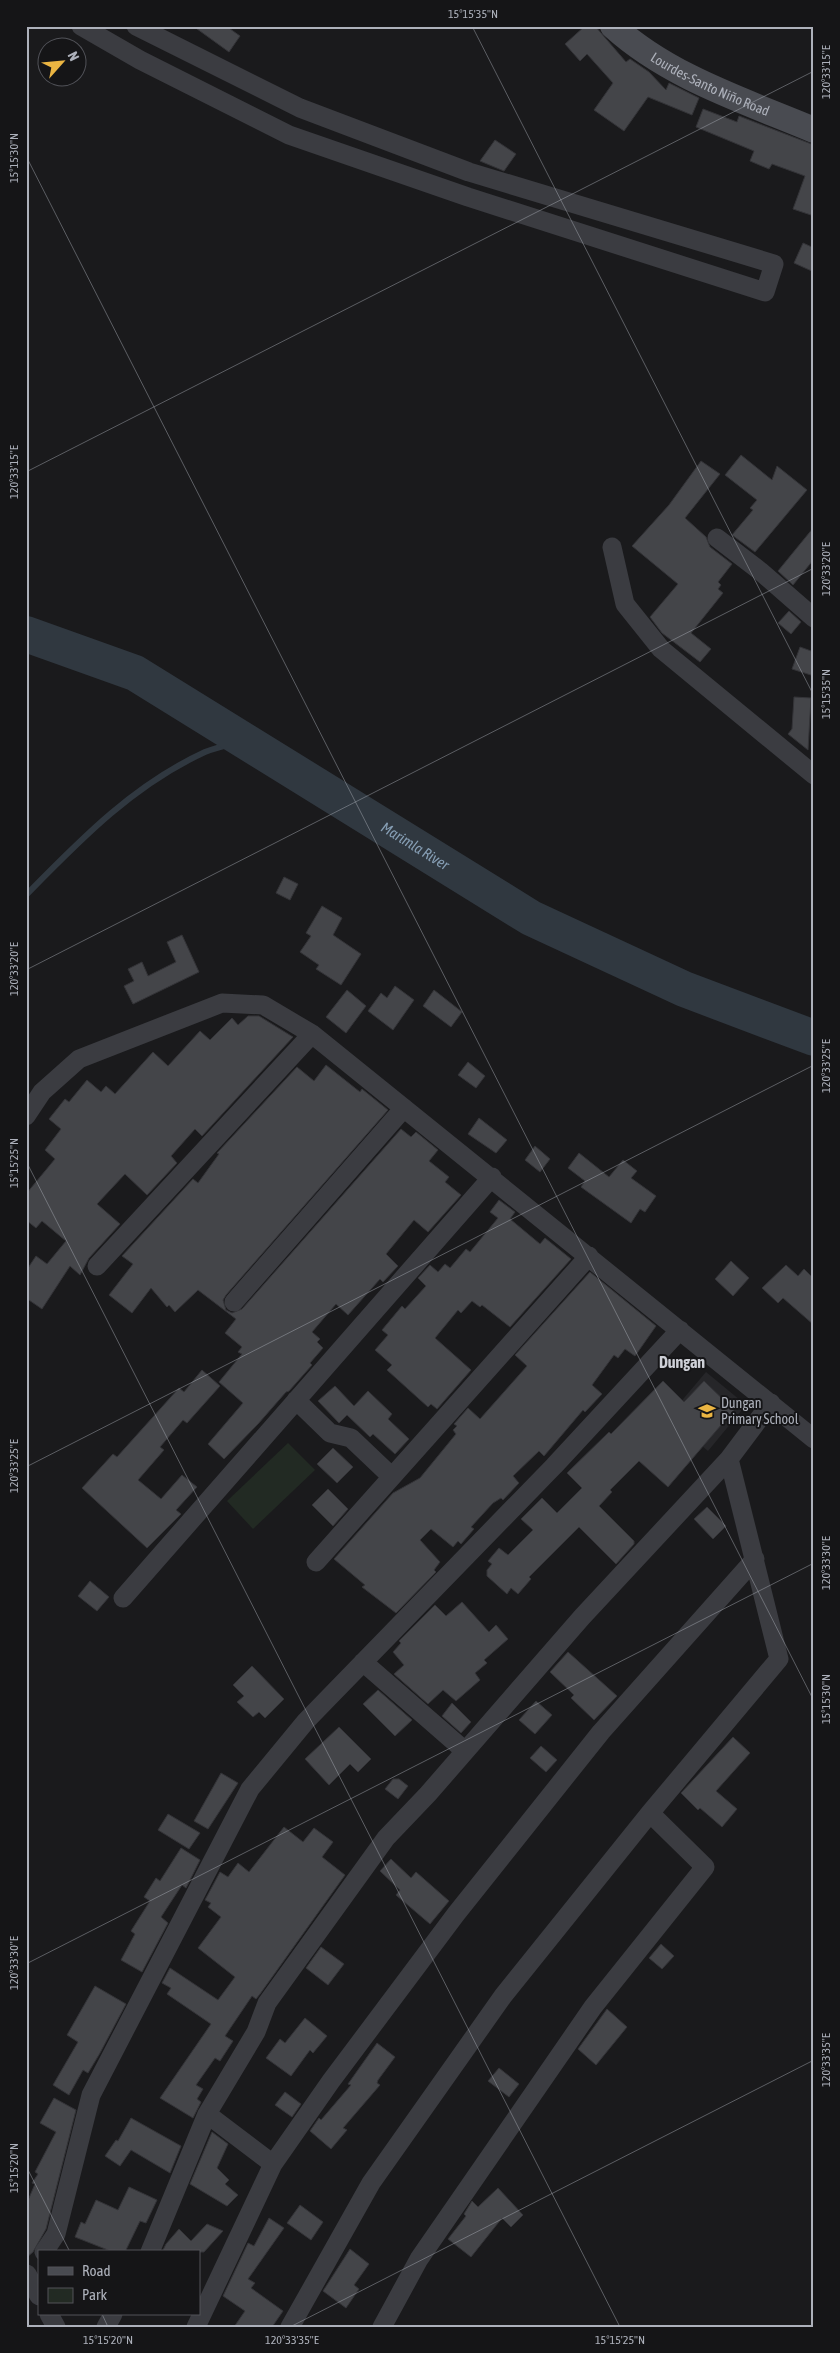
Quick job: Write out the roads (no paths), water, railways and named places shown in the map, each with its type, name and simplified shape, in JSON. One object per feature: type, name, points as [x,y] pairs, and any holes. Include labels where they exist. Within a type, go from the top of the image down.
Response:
[{"type":"main road","name":"Lourdes-Santo Niño Road","points":[[613,26],[630,42],[700,83],[814,130]]},
{"type":"street","points":[[82,26],[140,60],[289,135],[468,198],[765,292],[774,264],[468,172],[300,108],[136,26]]},
{"type":"street","points":[[717,538],[760,571],[814,618]]},
{"type":"street","points":[[612,547],[625,604],[661,649],[814,775]]},
{"type":"street","points":[[26,1116],[42,1092],[79,1059],[222,1003],[263,1005],[312,1034],[492,1177],[814,1439]]},
{"type":"street","points":[[97,1266],[312,1034]]},
{"type":"street","points":[[234,1302],[404,1108]]},
{"type":"street","points":[[123,1598],[492,1177]]},
{"type":"street","points":[[316,1562],[589,1256]]},
{"type":"street","points":[[45,2250],[56,2234],[91,2095],[250,1789],[306,1721],[554,1466],[680,1330]]},
{"type":"street","points":[[296,1400],[330,1434],[351,1438],[392,1477]]},
{"type":"street","points":[[151,2250],[207,2114],[256,2032],[267,2004],[386,1838],[465,1751],[582,1616],[729,1459],[771,1403]]},
{"type":"street","points":[[290,2327],[371,2183],[503,1996],[778,1658],[756,1559],[729,1459]]},
{"type":"street","points":[[196,2327],[273,2164],[330,2081],[456,1914],[601,1732],[756,1559]]},
{"type":"street","points":[[364,1662],[465,1751]]},
{"type":"street","points":[[382,2327],[419,2259],[593,2007],[705,1867],[650,1813]]},
{"type":"street","points":[[207,2114],[273,2164]]},
{"type":"street","points":[[38,2259],[27,2275],[38,2294]]},
{"type":"waterway","name":"Marimla River","points":[[26,634],[135,673],[531,918],[684,989],[814,1038]]},
{"type":"waterway","points":[[26,895],[87,834],[131,797],[179,765],[205,752],[245,741]]},
{"type":"place","name":"Dungan Primary School","points":[[707,1411]]},
{"type":"district","name":"Dungan","points":[[682,1362]]}]
